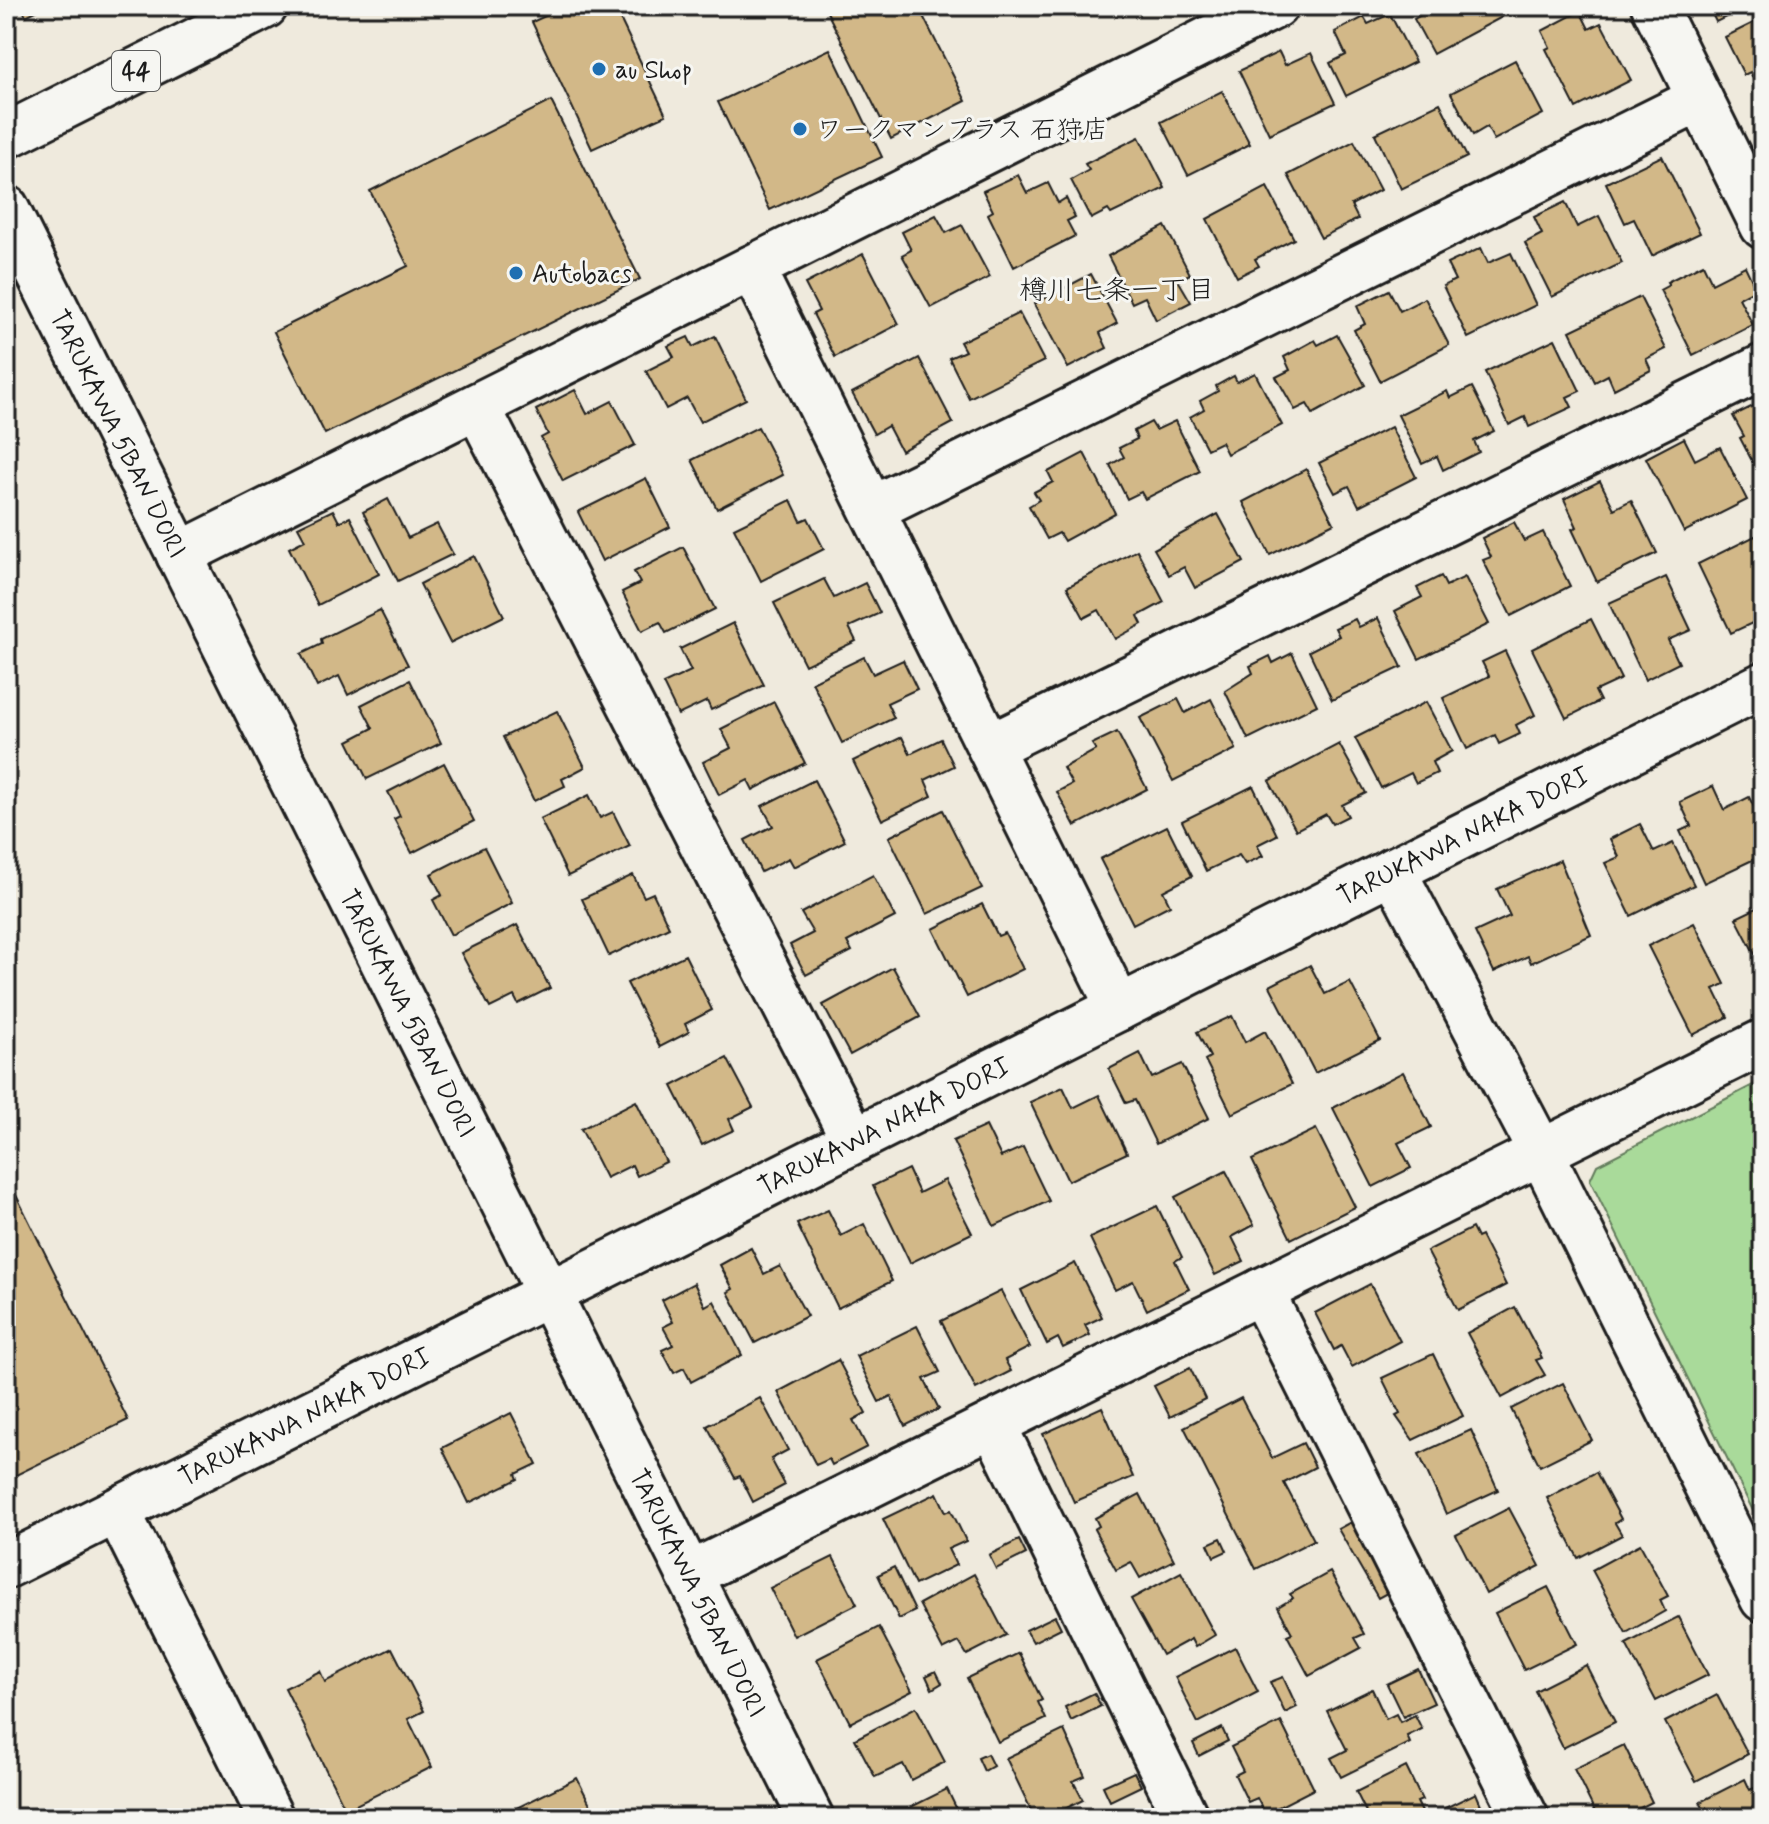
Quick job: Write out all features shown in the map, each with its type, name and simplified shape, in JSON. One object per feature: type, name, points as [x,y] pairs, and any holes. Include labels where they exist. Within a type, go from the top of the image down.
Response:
[{"type":"street","name":"44","points":[[6,136],[265,6]]},
{"type":"street","points":[[179,555],[1275,6]]},
{"type":"street","points":[[1654,6],[1763,226]]},
{"type":"street","points":[[872,509],[1700,99]]},
{"type":"street","name":"TARUKAWA 5BAN DORI","points":[[6,208],[811,1818]]},
{"type":"street","points":[[752,268],[1119,1008]]},
{"type":"street","points":[[990,747],[1763,367]]},
{"type":"street","points":[[477,406],[854,1140]]},
{"type":"street","name":"TARUKAWA NAKA DORI","points":[[6,1566],[1763,685]]},
{"type":"street","points":[[1393,870],[1541,1152],[1763,1599]]},
{"type":"street","points":[[689,1575],[1763,1042]]},
{"type":"street","points":[[1261,1291],[1526,1818]]},
{"type":"street","points":[[993,1424],[1186,1818]]},
{"type":"street","points":[[118,1512],[271,1818]]},
{"type":"green space","points":[[1763,1080],[1763,1531],[1590,1180],[1597,1165]]},
{"type":"building","points":[[21,6],[46,6],[26,16]]},
{"type":"building","name":"au Shop","points":[[567,6],[614,6],[666,115],[592,149],[532,22]]},
{"type":"building","points":[[824,6],[918,6],[966,101],[891,139]]},
{"type":"building","points":[[1428,6],[1496,6],[1502,17],[1433,54],[1414,19],[1430,10]]},
{"type":"building","points":[[1708,6],[1748,6],[1716,22]]},
{"type":"building","points":[[1580,11],[1589,29],[1601,23],[1631,80],[1576,108],[1546,49],[1550,47],[1542,31]]},
{"type":"building","points":[[1390,14],[1415,62],[1346,96],[1330,63],[1346,55],[1335,32],[1364,17],[1368,24]]},
{"type":"building","points":[[1763,18],[1763,99],[1750,72],[1744,75],[1725,37]]},
{"type":"building","name":"ワークマンプラス 石狩店","points":[[830,49],[882,157],[770,210],[718,102]]},
{"type":"building","points":[[1279,52],[1285,65],[1311,53],[1335,103],[1269,134],[1239,71]]},
{"type":"building","points":[[1515,60],[1543,114],[1494,140],[1487,127],[1473,135],[1451,93]]},
{"type":"building","points":[[1222,91],[1250,144],[1188,175],[1161,122]]},
{"type":"building","name":"Autobacs","points":[[551,101],[640,279],[325,434],[274,332],[408,266],[370,191]]},
{"type":"building","points":[[1440,103],[1467,157],[1401,189],[1375,134]]},
{"type":"building","points":[[1139,137],[1165,188],[1111,214],[1108,210],[1091,219],[1071,180],[1089,170],[1085,164]]},
{"type":"building","points":[[1354,141],[1380,190],[1351,205],[1358,219],[1321,238],[1288,175]]},
{"type":"building","points":[[1662,156],[1700,233],[1652,256],[1634,219],[1625,223],[1606,183]]},
{"type":"building","points":[[1018,175],[1027,193],[1048,183],[1058,203],[1066,198],[1075,217],[1067,221],[1075,236],[1014,267],[988,214],[993,211],[983,191]]},
{"type":"building","points":[[1267,187],[1294,239],[1255,259],[1259,266],[1237,277],[1207,219]]},
{"type":"building","points":[[1565,202],[1577,227],[1599,216],[1622,263],[1552,297],[1525,243],[1542,234],[1534,217]]},
{"type":"building","points":[[936,215],[946,233],[962,225],[990,277],[931,308],[902,255],[911,250],[902,232]]},
{"type":"building","points":[[1165,226],[1190,274],[1178,280],[1191,302],[1156,320],[1145,297],[1132,303],[1108,256]]},
{"type":"building","points":[[1481,248],[1488,263],[1511,253],[1536,305],[1468,338],[1443,286],[1455,280],[1447,264]]},
{"type":"building","points":[[863,254],[899,324],[835,357],[813,314],[819,311],[805,284]]},
{"type":"building","points":[[1703,264],[1712,283],[1745,266],[1756,289],[1739,298],[1753,325],[1693,355],[1660,290],[1669,285],[1667,282]]},
{"type":"building","points":[[1091,274],[1117,323],[1100,333],[1107,348],[1068,368],[1034,304]]},
{"type":"building","points":[[1389,290],[1400,311],[1425,298],[1449,345],[1380,381],[1354,330],[1365,324],[1357,306]]},
{"type":"building","points":[[1640,297],[1666,349],[1646,359],[1651,370],[1614,389],[1608,375],[1595,382],[1570,331]]},
{"type":"building","points":[[1019,313],[1044,361],[969,398],[949,358],[965,351],[960,342]]},
{"type":"building","points":[[1337,335],[1365,385],[1313,414],[1307,404],[1295,410],[1276,377],[1290,370],[1284,357],[1315,340],[1318,345]]},
{"type":"building","points":[[715,336],[746,399],[700,422],[687,398],[666,409],[646,371],[674,357],[668,346],[688,337],[693,347]]},
{"type":"building","points":[[1555,339],[1580,391],[1567,397],[1572,407],[1529,427],[1525,417],[1509,425],[1485,372]]},
{"type":"building","points":[[919,358],[953,423],[901,451],[888,426],[874,434],[852,393]]},
{"type":"building","points":[[1255,373],[1282,425],[1227,454],[1221,442],[1207,449],[1190,417],[1204,409],[1200,401],[1218,391],[1216,386],[1234,376],[1237,382]]},
{"type":"building","points":[[1472,387],[1494,431],[1474,441],[1479,452],[1443,470],[1437,456],[1422,463],[1398,415],[1447,391],[1450,398]]},
{"type":"building","points":[[575,390],[587,414],[612,401],[635,445],[563,481],[541,438],[548,434],[536,410]]},
{"type":"building","points":[[1763,401],[1763,482],[1740,438],[1744,436],[1733,416]]},
{"type":"building","points":[[1175,421],[1200,471],[1145,499],[1141,492],[1127,499],[1110,465],[1124,457],[1119,448],[1137,439],[1134,431],[1151,422],[1156,430]]},
{"type":"building","points":[[758,427],[783,475],[717,509],[692,460]]},
{"type":"building","points":[[1391,427],[1416,477],[1359,506],[1349,486],[1335,493],[1319,463]]},
{"type":"building","points":[[1684,438],[1695,460],[1720,447],[1747,500],[1684,532],[1646,458]]},
{"type":"building","points":[[1084,453],[1115,513],[1064,541],[1059,533],[1047,539],[1029,506],[1039,500],[1034,492],[1053,482],[1048,472]]},
{"type":"building","points":[[1306,469],[1334,523],[1270,555],[1243,502]]},
{"type":"building","points":[[646,478],[670,527],[602,561],[578,512]]},
{"type":"building","points":[[1600,481],[1614,509],[1631,500],[1657,553],[1597,582],[1572,529],[1577,527],[1564,499]]},
{"type":"building","points":[[388,499],[408,538],[437,524],[453,554],[398,581],[363,512]]},
{"type":"building","points":[[791,500],[801,521],[808,518],[824,549],[761,581],[734,528]]},
{"type":"building","points":[[333,510],[339,522],[350,517],[379,574],[318,605],[289,548],[305,540],[298,527]]},
{"type":"building","points":[[1218,514],[1244,562],[1195,588],[1184,567],[1169,575],[1154,549]]},
{"type":"building","points":[[1514,522],[1524,541],[1543,532],[1570,586],[1511,616],[1483,560],[1491,557],[1482,538]]},
{"type":"building","points":[[1757,535],[1763,547],[1763,618],[1731,633],[1698,564]]},
{"type":"building","points":[[683,547],[715,609],[666,633],[660,622],[642,631],[622,592],[640,583],[634,572]]},
{"type":"building","points":[[1137,550],[1164,602],[1138,616],[1142,624],[1115,639],[1099,610],[1084,618],[1067,587]]},
{"type":"building","points":[[474,556],[504,616],[450,643],[420,584]]},
{"type":"building","points":[[1441,576],[1446,586],[1465,577],[1489,624],[1419,659],[1395,611],[1422,597],[1417,588]]},
{"type":"building","points":[[1666,577],[1691,630],[1668,640],[1679,663],[1645,680],[1609,603]]},
{"type":"building","points":[[824,579],[834,598],[865,583],[880,613],[849,627],[856,641],[805,665],[774,603]]},
{"type":"building","points":[[380,610],[408,665],[348,695],[339,676],[317,687],[301,654],[322,644],[321,639]]},
{"type":"building","points":[[1378,618],[1402,667],[1332,700],[1309,651],[1339,636],[1335,628],[1355,619],[1359,627]]},
{"type":"building","points":[[1591,619],[1621,679],[1595,691],[1600,701],[1566,718],[1532,649]]},
{"type":"building","points":[[733,623],[764,685],[711,710],[707,701],[678,715],[663,684],[691,671],[680,649]]},
{"type":"building","points":[[1505,651],[1535,715],[1516,725],[1520,734],[1499,744],[1495,735],[1467,749],[1443,698],[1489,676],[1482,662]]},
{"type":"building","points":[[1292,653],[1317,705],[1248,739],[1225,691],[1253,673],[1250,666],[1270,656],[1273,663]]},
{"type":"building","points":[[864,657],[873,674],[903,660],[917,689],[887,703],[894,718],[842,743],[812,682]]},
{"type":"building","points":[[410,680],[441,743],[367,779],[348,741],[373,728],[361,705]]},
{"type":"building","points":[[1178,699],[1185,713],[1211,699],[1236,749],[1173,781],[1140,718]]},
{"type":"building","points":[[774,702],[805,763],[753,790],[748,780],[719,795],[703,762],[731,748],[721,729]]},
{"type":"building","points":[[1426,702],[1452,751],[1432,762],[1437,773],[1416,783],[1411,773],[1381,788],[1355,738]]},
{"type":"building","points":[[557,711],[585,767],[562,779],[565,786],[534,801],[503,737]]},
{"type":"building","points":[[1117,732],[1147,789],[1075,826],[1057,792],[1072,784],[1063,768],[1096,750],[1092,744]]},
{"type":"building","points":[[902,737],[910,754],[941,739],[954,766],[925,780],[932,796],[882,820],[853,761]]},
{"type":"building","points":[[1339,744],[1366,793],[1342,805],[1348,816],[1332,824],[1326,814],[1296,830],[1269,781]]},
{"type":"building","points":[[444,763],[474,821],[412,853],[394,819],[400,816],[388,792]]},
{"type":"building","points":[[814,780],[845,841],[794,867],[789,858],[761,872],[745,840],[773,826],[762,806]]},
{"type":"building","points":[[1253,786],[1277,835],[1257,845],[1263,856],[1245,864],[1239,855],[1206,871],[1182,821]]},
{"type":"building","points":[[1713,786],[1724,810],[1749,797],[1763,825],[1763,855],[1704,883],[1680,831],[1691,826],[1680,802]]},
{"type":"building","points":[[589,795],[600,818],[613,812],[630,846],[568,876],[540,819]]},
{"type":"building","points":[[943,810],[982,888],[927,914],[889,837]]},
{"type":"building","points":[[1640,824],[1654,852],[1673,843],[1694,885],[1631,916],[1605,863],[1619,857],[1610,839]]},
{"type":"building","points":[[1167,826],[1192,876],[1163,891],[1170,905],[1133,924],[1100,859]]},
{"type":"building","points":[[484,847],[512,903],[451,935],[433,900],[442,895],[431,874]]},
{"type":"building","points":[[1560,860],[1591,935],[1531,963],[1528,956],[1494,972],[1475,932],[1510,916],[1497,889]]},
{"type":"building","points":[[633,875],[644,897],[653,893],[669,927],[609,956],[582,899]]},
{"type":"building","points":[[873,875],[895,917],[847,942],[852,951],[806,975],[790,945],[813,933],[801,913]]},
{"type":"building","points":[[982,904],[998,936],[1005,933],[1023,969],[967,997],[933,929]]},
{"type":"building","points":[[1763,905],[1763,970],[1736,918]]},
{"type":"building","points":[[1694,923],[1725,984],[1714,989],[1728,1017],[1693,1035],[1648,946]]},
{"type":"building","points":[[517,925],[550,988],[518,1004],[514,996],[490,1008],[461,953]]},
{"type":"building","points":[[685,955],[712,1010],[685,1024],[689,1032],[660,1047],[627,983]]},
{"type":"building","points":[[1310,965],[1325,994],[1350,982],[1380,1040],[1315,1073],[1270,986]]},
{"type":"building","points":[[893,967],[920,1017],[850,1055],[823,1005]]},
{"type":"building","points":[[1232,1016],[1245,1042],[1265,1031],[1292,1084],[1232,1114],[1205,1060],[1210,1057],[1197,1032]]},
{"type":"building","points":[[1140,1053],[1152,1078],[1182,1064],[1209,1118],[1156,1144],[1135,1100],[1126,1103],[1109,1069]]},
{"type":"building","points":[[727,1058],[753,1107],[729,1119],[734,1130],[702,1145],[672,1086]]},
{"type":"building","points":[[1403,1072],[1431,1127],[1398,1143],[1411,1168],[1373,1187],[1333,1108]]},
{"type":"building","points":[[1063,1087],[1073,1108],[1099,1095],[1127,1153],[1068,1181],[1030,1102]]},
{"type":"building","points":[[636,1101],[666,1162],[637,1176],[632,1165],[606,1178],[581,1129]]},
{"type":"building","points":[[986,1126],[1001,1157],[1023,1147],[1049,1201],[994,1226],[953,1141]]},
{"type":"building","points":[[1316,1129],[1355,1207],[1291,1239],[1252,1160]]},
{"type":"building","points":[[908,1169],[919,1193],[945,1180],[972,1233],[910,1263],[873,1186]]},
{"type":"building","points":[[1226,1171],[1254,1225],[1232,1237],[1244,1261],[1215,1275],[1175,1197]]},
{"type":"building","points":[[6,1175],[128,1420],[6,1480]]},
{"type":"building","points":[[1157,1206],[1182,1257],[1175,1261],[1189,1289],[1147,1310],[1133,1281],[1115,1290],[1090,1238]]},
{"type":"building","points":[[828,1210],[841,1236],[864,1224],[892,1281],[838,1308],[797,1224]]},
{"type":"building","points":[[1472,1228],[1477,1238],[1481,1236],[1506,1285],[1458,1310],[1427,1251]]},
{"type":"building","points":[[751,1248],[764,1274],[780,1266],[807,1316],[755,1343],[728,1292],[733,1289],[720,1265]]},
{"type":"building","points":[[1075,1263],[1102,1317],[1085,1325],[1090,1335],[1063,1348],[1058,1338],[1047,1344],[1021,1290]]},
{"type":"building","points":[[694,1283],[705,1306],[714,1301],[742,1355],[691,1382],[684,1368],[674,1373],[662,1350],[673,1345],[663,1327],[673,1322],[662,1300]]},
{"type":"building","points":[[1370,1284],[1400,1341],[1352,1367],[1341,1346],[1334,1350],[1315,1313]]},
{"type":"building","points":[[1001,1291],[1030,1347],[1005,1360],[1011,1371],[976,1389],[941,1321]]},
{"type":"building","points":[[1515,1307],[1542,1358],[1536,1360],[1545,1375],[1502,1398],[1467,1333]]},
{"type":"building","points":[[917,1326],[940,1372],[924,1379],[939,1409],[905,1426],[891,1396],[879,1402],[856,1356]]},
{"type":"building","points":[[1433,1354],[1463,1416],[1413,1440],[1396,1416],[1400,1414],[1382,1378]]},
{"type":"building","points":[[838,1360],[866,1413],[853,1420],[867,1447],[832,1465],[829,1459],[816,1465],[778,1392]]},
{"type":"building","points":[[1190,1368],[1205,1399],[1170,1417],[1154,1386]]},
{"type":"building","points":[[1563,1383],[1592,1440],[1540,1466],[1511,1409]]},
{"type":"building","points":[[760,1398],[788,1450],[771,1459],[785,1485],[753,1502],[740,1476],[735,1478],[707,1426]]},
{"type":"building","points":[[1241,1398],[1272,1458],[1303,1443],[1315,1467],[1284,1483],[1314,1540],[1256,1569],[1184,1427]]},
{"type":"building","points":[[1102,1407],[1133,1477],[1074,1502],[1043,1434]]},
{"type":"building","points":[[511,1413],[537,1464],[516,1474],[518,1479],[469,1503],[442,1448]]},
{"type":"building","points":[[1471,1430],[1498,1490],[1446,1514],[1419,1454]]},
{"type":"building","points":[[1596,1472],[1621,1519],[1615,1523],[1622,1535],[1578,1558],[1547,1498]]},
{"type":"building","points":[[937,1493],[946,1512],[951,1510],[966,1541],[948,1549],[956,1565],[915,1585],[883,1519]]},
{"type":"building","points":[[1140,1494],[1174,1560],[1140,1578],[1131,1562],[1116,1570],[1094,1529],[1099,1526],[1095,1518]]},
{"type":"building","points":[[1509,1508],[1540,1566],[1486,1594],[1456,1535]]},
{"type":"building","points":[[1358,1518],[1398,1587],[1378,1598],[1338,1529]]},
{"type":"building","points":[[1221,1538],[1227,1551],[1214,1557],[1208,1544]]},
{"type":"building","points":[[1019,1540],[1026,1554],[996,1569],[989,1555]]},
{"type":"building","points":[[1640,1544],[1668,1596],[1660,1600],[1665,1611],[1626,1633],[1592,1570]]},
{"type":"building","points":[[833,1557],[857,1604],[794,1636],[770,1588]]},
{"type":"building","points":[[894,1567],[915,1611],[899,1619],[878,1575]]},
{"type":"building","points":[[1181,1572],[1215,1635],[1195,1647],[1191,1639],[1162,1655],[1131,1599]]},
{"type":"building","points":[[1330,1572],[1364,1634],[1355,1638],[1361,1648],[1309,1676],[1287,1635],[1292,1633],[1278,1607],[1293,1598],[1290,1594]]},
{"type":"building","points":[[974,1574],[1006,1635],[967,1655],[959,1642],[943,1650],[919,1604]]},
{"type":"building","points":[[1548,1587],[1577,1644],[1524,1670],[1495,1613]]},
{"type":"building","points":[[1055,1616],[1061,1628],[1033,1642],[1026,1630]]},
{"type":"building","points":[[1678,1617],[1708,1675],[1656,1701],[1626,1644]]},
{"type":"building","points":[[879,1627],[912,1691],[850,1723],[817,1659]]},
{"type":"building","points":[[1235,1647],[1258,1692],[1198,1723],[1175,1677]]},
{"type":"building","points":[[392,1648],[424,1711],[408,1719],[432,1767],[346,1810],[285,1688],[320,1671],[325,1682]]},
{"type":"building","points":[[1019,1653],[1042,1700],[1038,1702],[1046,1719],[998,1742],[967,1678]]},
{"type":"building","points":[[1586,1665],[1615,1722],[1563,1748],[1535,1691]]},
{"type":"building","points":[[1418,1669],[1434,1703],[1403,1717],[1387,1684]]},
{"type":"building","points":[[936,1671],[942,1683],[932,1689],[926,1676]]},
{"type":"building","points":[[1283,1677],[1297,1707],[1285,1713],[1270,1682]]},
{"type":"building","points":[[1372,1689],[1386,1719],[1396,1714],[1400,1722],[1415,1715],[1422,1729],[1407,1736],[1410,1743],[1341,1777],[1331,1758],[1347,1750],[1327,1711]]},
{"type":"building","points":[[1094,1693],[1101,1706],[1071,1721],[1065,1707]]},
{"type":"building","points":[[1717,1695],[1748,1754],[1696,1781],[1665,1722]]},
{"type":"building","points":[[916,1707],[945,1762],[911,1780],[903,1764],[875,1777],[855,1739]]},
{"type":"building","points":[[1281,1722],[1314,1789],[1265,1814],[1257,1798],[1248,1802],[1235,1775],[1243,1771],[1231,1747]]},
{"type":"building","points":[[1222,1728],[1228,1741],[1199,1756],[1193,1743]]},
{"type":"building","points":[[1064,1730],[1085,1776],[1073,1781],[1083,1800],[1046,1818],[1035,1818],[1006,1758]]},
{"type":"building","points":[[1624,1745],[1652,1802],[1620,1818],[1598,1818],[1574,1769]]},
{"type":"building","points":[[987,1754],[993,1766],[984,1771],[978,1758]]},
{"type":"building","points":[[1406,1767],[1422,1800],[1417,1802],[1425,1818],[1369,1818],[1356,1792]]},
{"type":"building","points":[[1134,1772],[1141,1786],[1110,1801],[1103,1786]]},
{"type":"building","points":[[577,1778],[597,1818],[496,1818]]},
{"type":"building","points":[[1745,1779],[1750,1790],[1756,1787],[1763,1801],[1763,1818],[1708,1818],[1700,1802]]},
{"type":"building","points":[[947,1789],[961,1818],[896,1818],[895,1815]]},
{"type":"building","points":[[1476,1793],[1481,1805],[1474,1808],[1478,1815],[1449,1817],[1445,1808]]},
{"type":"place","name":"au Shop","points":[[599,69]]},
{"type":"place","name":"ワークマンプラス 石狩店","points":[[800,129]]},
{"type":"place","name":"Autobacs","points":[[516,273]]},
{"type":"district","name":"樽川七条一丁目","points":[[1117,289]]}]
